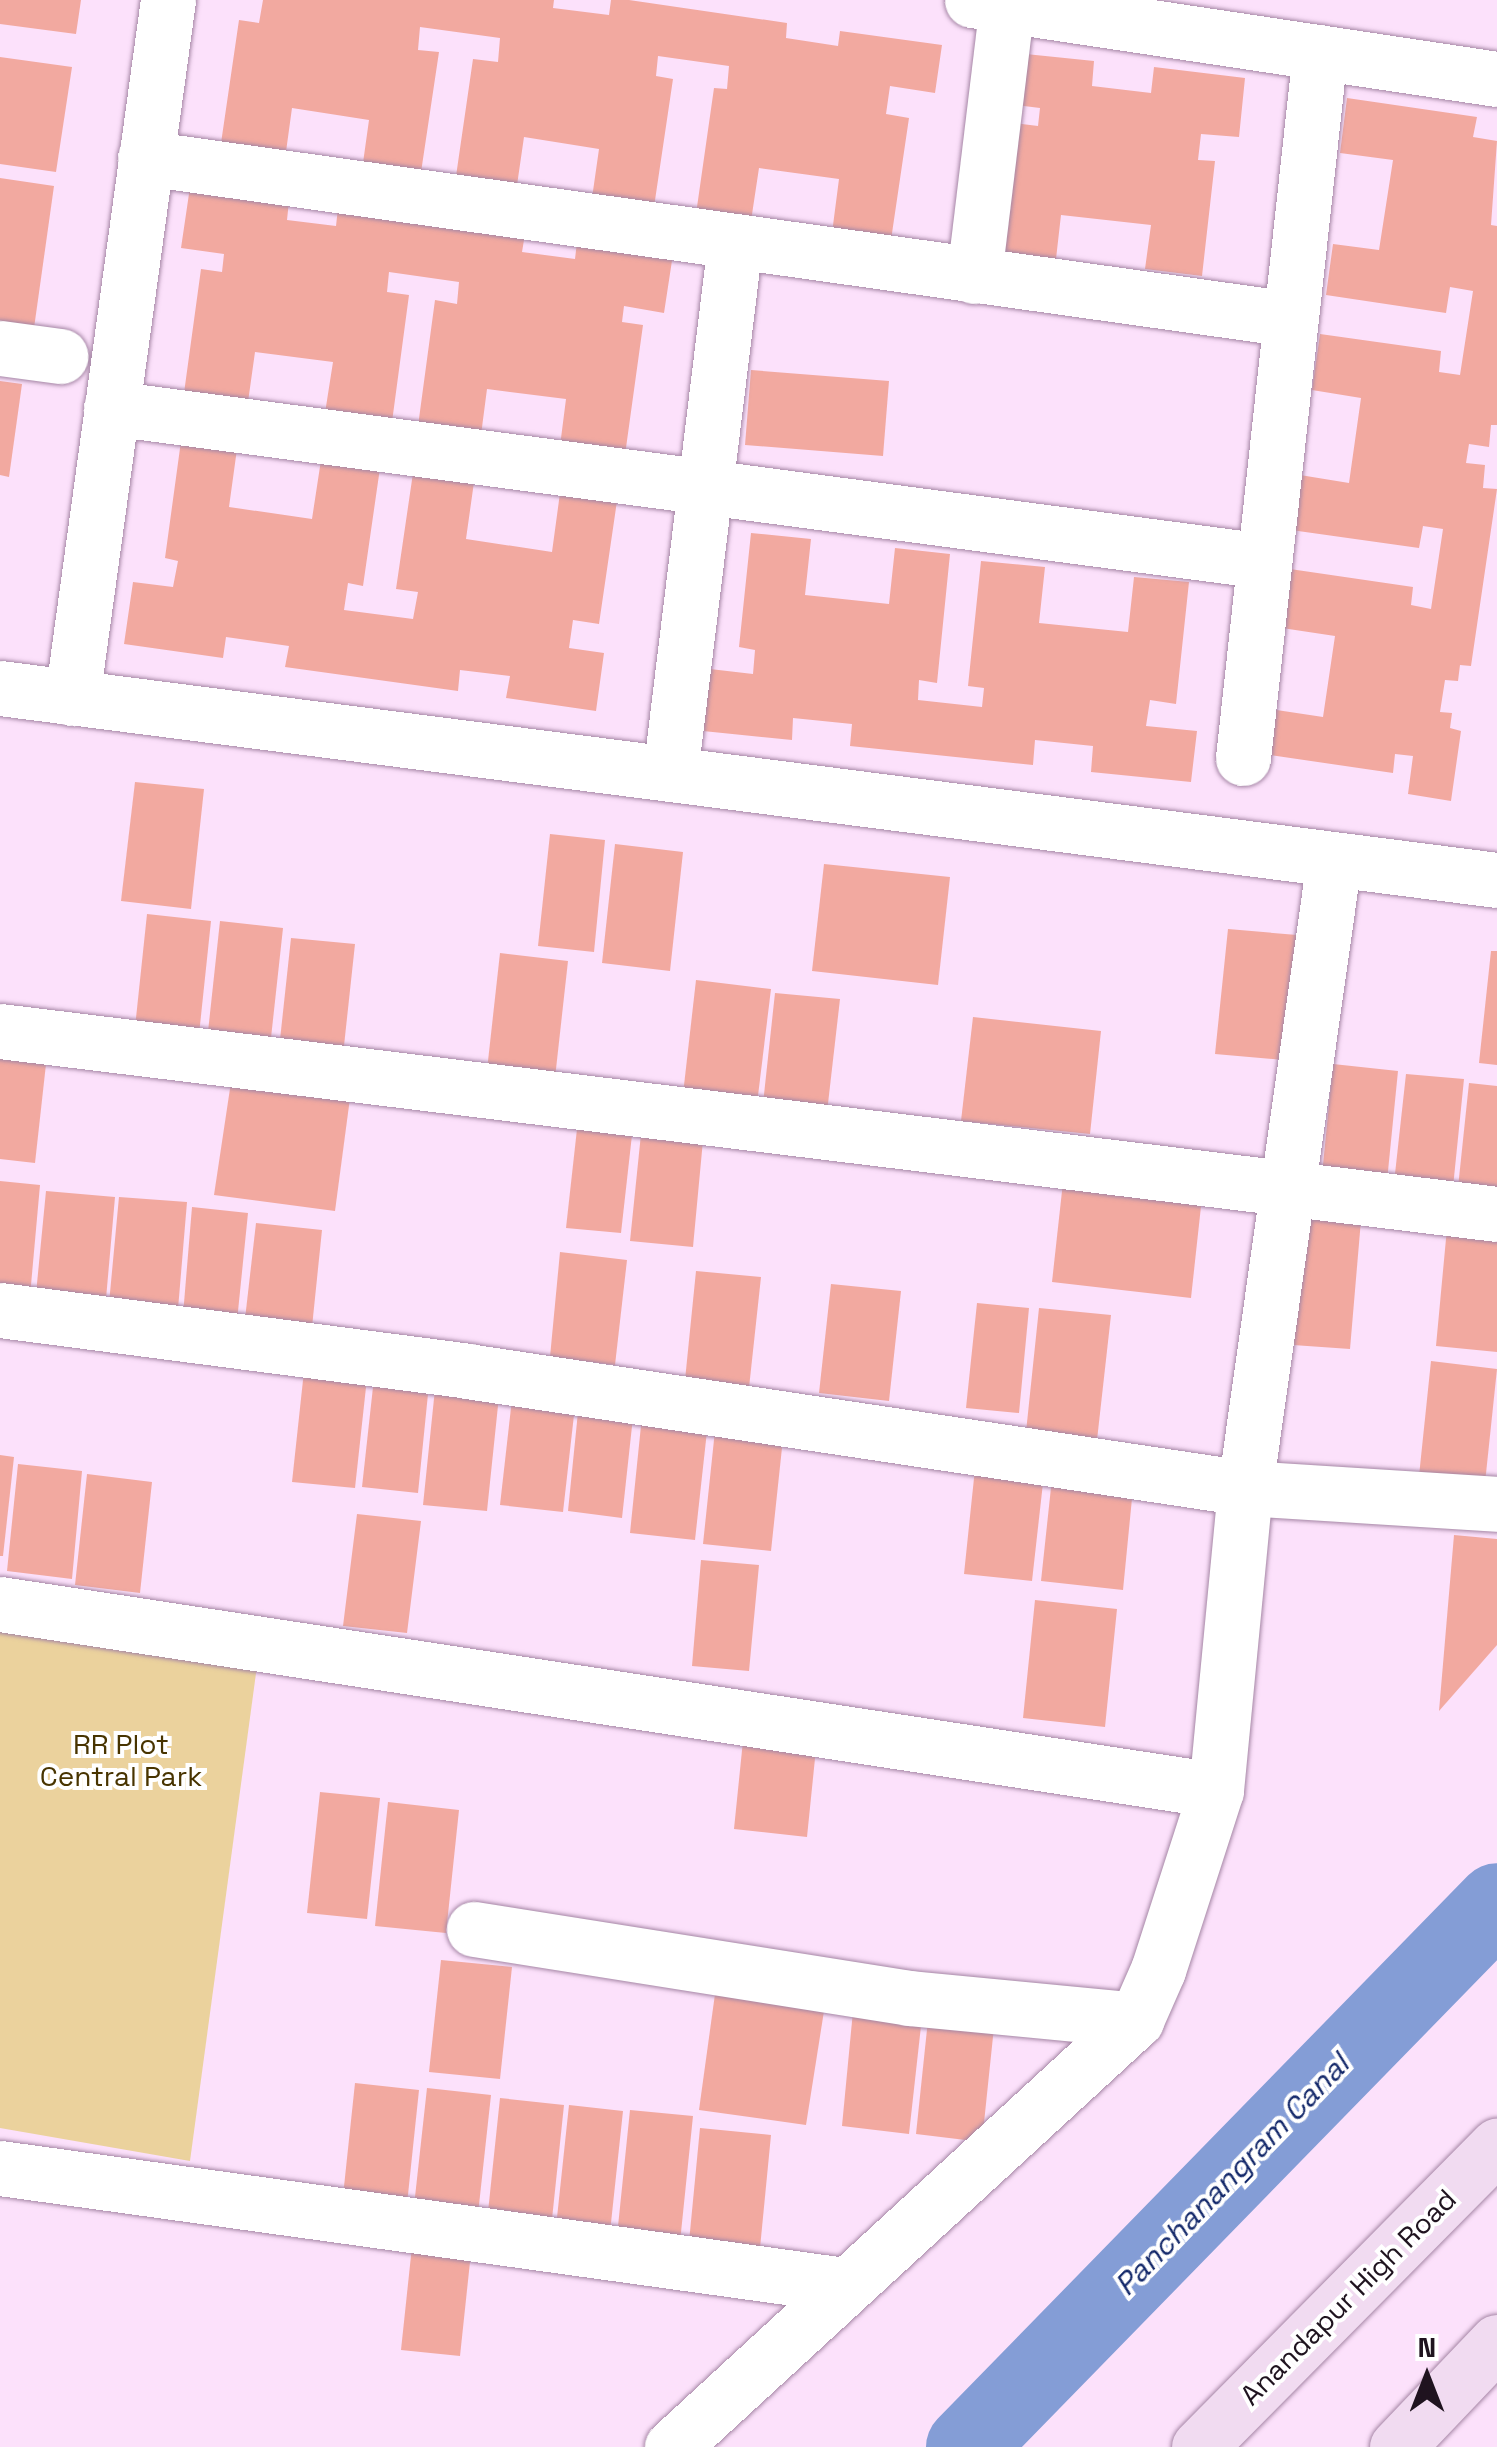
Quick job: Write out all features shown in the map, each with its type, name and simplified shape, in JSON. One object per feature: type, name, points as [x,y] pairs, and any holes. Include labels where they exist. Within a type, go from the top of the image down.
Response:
[{"type":"main road","name":"Anandapur High Road","points":[[1199,2447],[1497,2146]]},
{"type":"main road","points":[[1397,2447],[1497,2342]]},
{"type":"street","points":[[72,698],[168,0]]},
{"type":"street","points":[[974,276],[989,3],[1497,79]]},
{"type":"street","points":[[1243,758],[1320,52]]},
{"type":"street","points":[[145,158],[1290,319]]},
{"type":"street","points":[[670,774],[735,242]]},
{"type":"street","points":[[0,348],[60,356]]},
{"type":"street","points":[[110,408],[1264,560]]},
{"type":"street","points":[[0,688],[1497,880]]},
{"type":"street","points":[[672,2447],[1136,2020],[1216,1790],[1246,1488],[1334,860]]},
{"type":"street","points":[[0,1031],[1287,1184],[1497,1214]]},
{"type":"street","points":[[0,1310],[487,1374],[1246,1488],[1497,1504]]},
{"type":"street","points":[[0,1604],[1216,1790]]},
{"type":"street","points":[[474,1929],[909,1998],[1136,2020]]},
{"type":"street","points":[[0,2168],[844,2285]]},
{"type":"green space","name":"RR Plot Central Park","points":[[0,1616],[259,1651],[190,2161],[0,2128]]},
{"type":"building","points":[[0,0],[81,0],[76,34],[0,24]]},
{"type":"building","points":[[263,0],[554,0],[553,8],[609,15],[611,0],[629,0],[787,23],[786,38],[838,46],[840,31],[942,45],[935,93],[890,86],[886,114],[909,118],[891,240],[832,233],[839,179],[759,168],[751,221],[696,214],[714,88],[727,89],[729,66],[658,56],[656,76],[673,79],[654,207],[592,198],[599,149],[524,137],[516,192],[455,183],[473,59],[498,62],[500,38],[420,27],[418,50],[439,52],[420,179],[362,170],[369,120],[292,108],[285,159],[220,150],[239,20],[259,23]]},
{"type":"building","points":[[1006,52],[1094,61],[1092,86],[1151,93],[1154,67],[1245,78],[1239,137],[1201,134],[1198,160],[1215,161],[1202,276],[1145,269],[1151,225],[1061,215],[1056,259],[1000,254],[1013,123],[1038,126],[1040,108],[1000,103]]},
{"type":"building","points":[[0,57],[72,67],[56,172],[0,164]]},
{"type":"building","points":[[1347,98],[1477,117],[1473,137],[1497,141],[1491,225],[1497,226],[1497,425],[1491,425],[1489,447],[1469,444],[1466,463],[1485,465],[1483,488],[1497,489],[1471,666],[1460,665],[1458,681],[1445,680],[1440,712],[1452,713],[1450,728],[1461,731],[1451,801],[1408,794],[1413,756],[1395,754],[1393,773],[1263,754],[1270,709],[1323,717],[1335,636],[1282,628],[1290,569],[1413,587],[1411,605],[1431,609],[1443,529],[1423,526],[1419,548],[1291,530],[1300,475],[1349,483],[1361,398],[1312,390],[1320,334],[1441,351],[1439,372],[1460,375],[1473,291],[1450,287],[1446,313],[1326,295],[1333,244],[1379,250],[1393,160],[1340,153]]},
{"type":"building","points":[[0,178],[54,186],[34,328],[0,323]]},
{"type":"building","points":[[190,187],[289,201],[287,220],[336,226],[338,208],[525,234],[522,252],[575,259],[577,242],[673,254],[664,313],[624,306],[622,322],[643,325],[625,455],[560,446],[566,399],[487,389],[481,435],[418,426],[435,300],[457,304],[459,282],[389,272],[387,292],[409,295],[392,422],[325,413],[333,362],[255,352],[248,402],[184,393],[201,269],[222,272],[224,254],[181,248]]},
{"type":"building","points":[[751,370],[889,381],[883,456],[745,445]]},
{"type":"building","points":[[0,381],[22,384],[9,477],[0,475]]},
{"type":"building","points":[[181,441],[237,449],[229,507],[312,519],[321,460],[380,468],[363,586],[348,583],[344,610],[413,619],[418,592],[396,589],[413,473],[474,482],[466,539],[552,552],[560,493],[617,501],[599,624],[573,620],[569,648],[604,653],[596,711],[506,698],[510,676],[460,670],[458,691],[285,667],[289,646],[226,637],[223,658],[124,644],[133,582],[173,587],[178,561],[165,558]]},
{"type":"building","points":[[751,533],[811,539],[805,595],[889,604],[895,548],[950,554],[937,683],[919,680],[918,700],[982,707],[984,688],[968,686],[981,561],[1045,567],[1039,623],[1128,632],[1134,577],[1189,582],[1176,704],[1150,700],[1146,726],[1197,731],[1191,782],[1091,772],[1093,746],[1035,740],[1033,765],[850,746],[852,724],[793,718],[792,740],[703,731],[710,669],[753,674],[755,650],[739,647]]},
{"type":"building","points":[[135,782],[204,789],[191,909],[121,901]]},
{"type":"building","points":[[550,834],[605,840],[594,952],[538,946]]},
{"type":"building","points":[[615,844],[683,852],[670,971],[602,963]]},
{"type":"building","points":[[824,864],[950,877],[938,985],[812,971]]},
{"type":"building","points":[[147,914],[211,921],[198,1044],[134,1037]]},
{"type":"building","points":[[220,921],[283,928],[270,1047],[207,1041]]},
{"type":"building","points":[[1228,929],[1297,935],[1284,1060],[1215,1054]]},
{"type":"building","points":[[291,938],[355,944],[343,1055],[279,1049]]},
{"type":"building","points":[[1491,951],[1497,951],[1497,1065],[1479,1063]]},
{"type":"building","points":[[500,953],[568,961],[555,1078],[487,1070]]},
{"type":"building","points":[[696,980],[771,989],[756,1112],[682,1103]]},
{"type":"building","points":[[775,993],[840,999],[826,1121],[762,1113]]},
{"type":"building","points":[[973,1017],[1101,1031],[1090,1134],[961,1121]]},
{"type":"building","points":[[0,1050],[47,1055],[35,1163],[0,1159]]},
{"type":"building","points":[[1333,1064],[1398,1071],[1386,1191],[1321,1185]]},
{"type":"building","points":[[1406,1074],[1464,1079],[1452,1197],[1393,1192]]},
{"type":"building","points":[[231,1082],[350,1098],[335,1211],[214,1195]]},
{"type":"building","points":[[1469,1083],[1497,1086],[1497,1201],[1457,1197]]},
{"type":"building","points":[[578,1120],[633,1126],[621,1233],[566,1228]]},
{"type":"building","points":[[641,1134],[703,1140],[693,1247],[630,1241]]},
{"type":"building","points":[[1064,1173],[1203,1188],[1191,1298],[1052,1282]]},
{"type":"building","points":[[0,1181],[40,1185],[30,1296],[0,1294]]},
{"type":"building","points":[[46,1191],[115,1197],[105,1310],[35,1304]]},
{"type":"building","points":[[119,1197],[187,1202],[177,1321],[108,1314]]},
{"type":"building","points":[[192,1207],[248,1213],[237,1321],[183,1315]]},
{"type":"building","points":[[1303,1215],[1361,1220],[1350,1349],[1293,1345]]},
{"type":"building","points":[[256,1223],[322,1230],[312,1327],[245,1319]]},
{"type":"building","points":[[1447,1228],[1497,1233],[1497,1352],[1436,1346]]},
{"type":"building","points":[[560,1252],[627,1260],[615,1365],[550,1357]]},
{"type":"building","points":[[696,1271],[761,1277],[748,1397],[684,1390]]},
{"type":"building","points":[[831,1284],[901,1291],[889,1401],[819,1393]]},
{"type":"building","points":[[977,1303],[1029,1308],[1019,1413],[966,1408]]},
{"type":"building","points":[[1039,1308],[1111,1315],[1097,1440],[1026,1432]]},
{"type":"building","points":[[1431,1361],[1497,1369],[1485,1483],[1419,1476]]},
{"type":"building","points":[[304,1371],[367,1378],[355,1488],[292,1482]]},
{"type":"building","points":[[374,1378],[429,1384],[418,1493],[362,1487]]},
{"type":"building","points":[[435,1389],[499,1396],[487,1511],[423,1505]]},
{"type":"building","points":[[512,1399],[575,1406],[563,1512],[500,1505]]},
{"type":"building","points":[[578,1412],[633,1417],[622,1518],[568,1511]]},
{"type":"building","points":[[642,1416],[708,1422],[695,1540],[630,1533]]},
{"type":"building","points":[[716,1421],[784,1429],[771,1551],[703,1544]]},
{"type":"building","points":[[0,1455],[14,1457],[3,1556],[0,1556]]},
{"type":"building","points":[[976,1459],[1045,1465],[1032,1581],[964,1574]]},
{"type":"building","points":[[18,1464],[82,1471],[72,1579],[7,1571]]},
{"type":"building","points":[[1053,1469],[1134,1478],[1123,1590],[1041,1581]]},
{"type":"building","points":[[87,1474],[152,1482],[140,1593],[75,1585]]},
{"type":"building","points":[[357,1514],[421,1521],[407,1633],[343,1626]]},
{"type":"building","points":[[1454,1535],[1497,1539],[1497,1645],[1439,1711]]},
{"type":"building","points":[[701,1560],[759,1565],[749,1671],[692,1666]]},
{"type":"building","points":[[1035,1600],[1117,1609],[1105,1727],[1023,1718]]},
{"type":"building","points":[[745,1721],[818,1729],[807,1837],[734,1829]]},
{"type":"building","points":[[320,1792],[380,1798],[367,1919],[307,1913]]},
{"type":"building","points":[[388,1802],[459,1810],[446,1933],[375,1926]]},
{"type":"building","points":[[441,1960],[512,1967],[500,2079],[429,2072]]},
{"type":"building","points":[[715,1994],[824,2011],[806,2125],[699,2110]]},
{"type":"building","points":[[853,2011],[922,2017],[909,2134],[842,2126]]},
{"type":"building","points":[[928,2020],[994,2027],[982,2142],[916,2134]]},
{"type":"building","points":[[355,2083],[419,2090],[407,2204],[343,2196]]},
{"type":"building","points":[[427,2088],[491,2095],[478,2214],[414,2206]]},
{"type":"building","points":[[500,2098],[564,2105],[552,2219],[488,2212]]},
{"type":"building","points":[[569,2105],[623,2111],[610,2232],[556,2227]]},
{"type":"building","points":[[630,2110],[693,2116],[680,2242],[617,2236]]},
{"type":"building","points":[[700,2128],[771,2135],[760,2248],[689,2242]]},
{"type":"building","points":[[413,2237],[472,2243],[460,2356],[401,2350]]},
{"type":"waterway","name":"Panchanangram Canal","points":[[966,2447],[1497,1903]]}]
